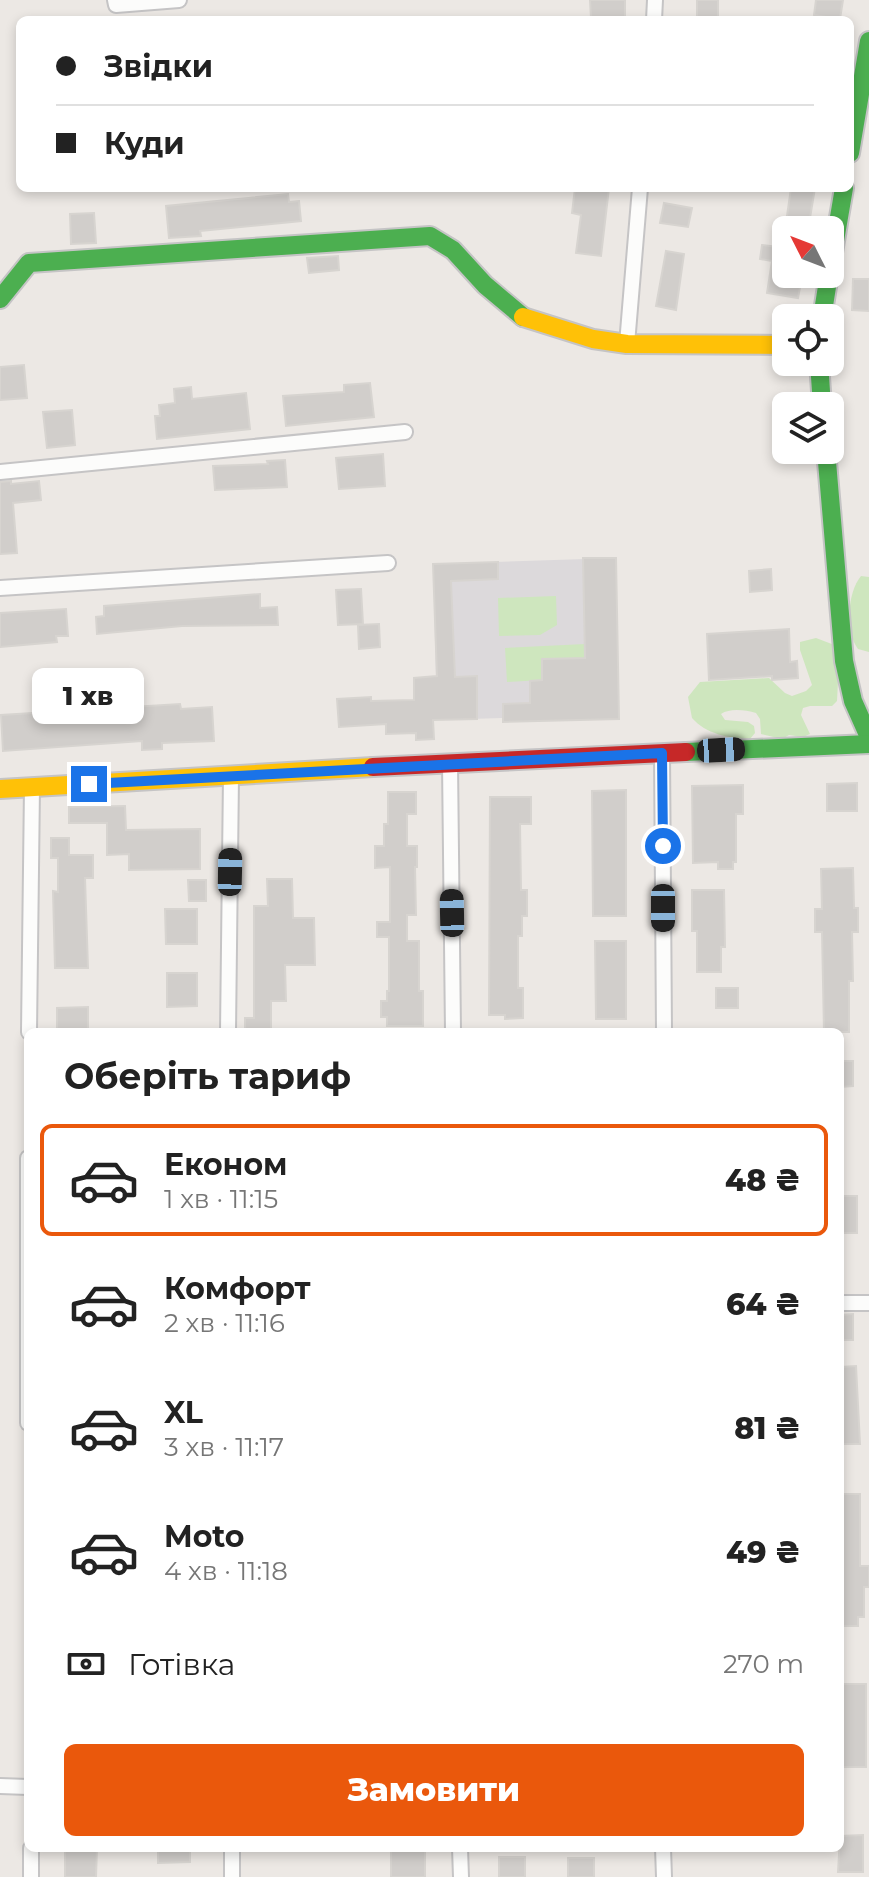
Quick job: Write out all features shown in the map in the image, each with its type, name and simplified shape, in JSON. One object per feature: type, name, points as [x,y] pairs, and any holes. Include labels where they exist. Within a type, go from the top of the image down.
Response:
[{"type":"street","points":[[116,3],[179,0]]},
{"type":"street","points":[[854,129],[869,41]]},
{"type":"street","points":[[627,344],[640,192]]},
{"type":"street","points":[[839,216],[843,192]]},
{"type":"street","points":[[0,299],[29,263],[430,236],[453,250],[485,285],[520,316],[593,339],[627,344],[772,345]]},
{"type":"street","points":[[0,472],[405,432]]},
{"type":"street","points":[[827,464],[843,658],[850,695],[869,737]]},
{"type":"street","points":[[0,588],[388,563]]},
{"type":"street","points":[[0,789],[450,763],[869,744]]},
{"type":"street","points":[[662,753],[664,1028]]},
{"type":"street","points":[[450,763],[453,1028]]},
{"type":"street","points":[[228,1028],[231,776]]},
{"type":"street","points":[[29,1028],[32,787]]},
{"type":"street","points":[[844,1303],[869,1303]]},
{"type":"street","points":[[0,1786],[24,1787]]},
{"type":"street","points":[[31,1852],[31,1877]]},
{"type":"street","points":[[232,1852],[232,1877]]},
{"type":"street","points":[[460,1852],[461,1877]]},
{"type":"street","points":[[663,1852],[664,1877]]},
{"type":"shaded area","points":[[616,558],[619,719],[437,720],[433,564]]},
{"type":"green space","points":[[861,576],[869,577],[869,652],[858,649],[851,633],[850,602]]},
{"type":"green space","points":[[556,596],[557,625],[540,635],[499,636],[498,598]]},
{"type":"green space","points":[[816,638],[837,646],[837,701],[832,706],[803,708],[801,715],[810,734],[803,737],[789,735],[782,739],[761,734],[760,719],[756,713],[747,711],[733,710],[721,714],[725,720],[748,722],[754,726],[755,733],[750,739],[718,734],[692,718],[688,697],[700,682],[769,678],[792,696],[806,691],[812,685],[800,642]]},
{"type":"green space","points":[[585,644],[585,658],[542,659],[542,680],[507,682],[505,648]]},
{"type":"building","points":[[590,0],[625,0],[625,16],[591,16]]},
{"type":"building","points":[[697,0],[718,0],[718,16],[697,16]]},
{"type":"building","points":[[816,0],[843,0],[840,16],[814,15]]},
{"type":"building","points":[[575,192],[609,192],[601,256],[576,253],[581,215],[572,213]]},
{"type":"building","points":[[790,192],[814,192],[810,216],[787,216]]},
{"type":"building","points":[[288,194],[289,202],[299,201],[301,221],[200,231],[201,236],[169,238],[166,206]]},
{"type":"building","points":[[664,203],[692,208],[688,227],[660,223]]},
{"type":"building","points":[[94,213],[96,243],[71,244],[70,214]]},
{"type":"building","points":[[762,245],[772,246],[772,261],[760,259]]},
{"type":"building","points":[[666,251],[684,254],[676,310],[656,306]]},
{"type":"building","points":[[338,256],[339,270],[309,273],[307,258]]},
{"type":"building","points":[[772,261],[772,288],[800,288],[798,298],[767,293]]},
{"type":"building","points":[[853,279],[869,279],[869,311],[852,310]]},
{"type":"building","points":[[24,365],[27,398],[0,400],[0,367]]},
{"type":"building","points":[[370,383],[374,417],[286,426],[283,396],[344,392],[344,385]]},
{"type":"building","points":[[191,387],[192,399],[246,393],[250,429],[157,439],[155,416],[160,416],[159,405],[175,403],[174,389]]},
{"type":"building","points":[[72,410],[75,445],[47,448],[43,412]]},
{"type":"building","points":[[383,454],[385,486],[339,489],[336,458]]},
{"type":"building","points":[[285,460],[287,487],[215,490],[213,466],[268,464],[267,461]]},
{"type":"building","points":[[11,481],[11,484],[39,481],[41,500],[13,503],[17,553],[0,554],[0,482]]},
{"type":"building","points":[[583,558],[616,558],[619,719],[503,722],[503,704],[530,703],[530,681],[542,680],[542,659],[585,658]]},
{"type":"building","points":[[498,562],[498,579],[451,581],[455,677],[477,676],[477,719],[433,720],[434,739],[416,740],[416,733],[386,734],[386,724],[339,727],[337,699],[371,697],[371,701],[414,700],[414,678],[437,676],[433,564]]},
{"type":"building","points":[[771,569],[772,590],[750,592],[749,571]]},
{"type":"building","points":[[361,589],[363,624],[338,625],[336,590]]},
{"type":"building","points":[[260,594],[260,608],[277,607],[278,625],[182,626],[97,634],[96,617],[104,616],[104,606]]},
{"type":"building","points":[[66,609],[68,636],[56,636],[57,642],[0,647],[0,613]]},
{"type":"building","points":[[379,624],[380,647],[359,649],[358,625]]},
{"type":"building","points":[[789,629],[790,662],[797,661],[798,678],[772,680],[772,676],[709,680],[707,634]]},
{"type":"building","points":[[180,704],[181,709],[212,707],[214,741],[162,743],[162,749],[142,750],[142,741],[3,751],[1,715]]},
{"type":"building","points":[[857,783],[857,811],[827,811],[827,784]]},
{"type":"building","points":[[743,785],[743,814],[736,814],[736,862],[733,862],[733,869],[718,869],[718,862],[693,863],[692,786]]},
{"type":"building","points":[[626,790],[626,916],[593,916],[592,791]]},
{"type":"building","points":[[388,792],[416,792],[416,814],[407,814],[407,846],[417,846],[417,867],[416,915],[407,915],[407,941],[419,941],[423,1026],[387,1026],[387,1017],[381,1017],[381,1001],[387,1001],[389,991],[389,937],[377,937],[377,922],[390,922],[390,867],[375,868],[375,846],[384,846]]},
{"type":"building","points":[[490,797],[531,797],[531,824],[520,824],[521,890],[527,890],[527,916],[522,916],[522,936],[518,936],[518,988],[523,988],[523,1018],[505,1019],[505,1015],[489,1015]]},
{"type":"building","points":[[125,806],[126,830],[200,829],[200,869],[129,870],[129,854],[107,855],[107,823],[69,823],[69,807]]},
{"type":"building","points":[[51,838],[69,838],[69,855],[93,855],[93,878],[85,878],[88,968],[55,968],[53,891],[58,892],[58,858],[51,858]]},
{"type":"building","points":[[853,868],[858,932],[852,932],[853,981],[849,981],[849,1032],[844,1032],[844,1028],[824,1028],[822,932],[815,932],[815,909],[822,909],[821,869]]},
{"type":"building","points":[[267,879],[292,879],[293,918],[314,918],[315,965],[285,965],[286,1001],[271,1001],[271,1028],[245,1028],[245,1018],[254,1018],[254,906],[268,906]]},
{"type":"building","points":[[188,880],[206,880],[206,901],[189,901]]},
{"type":"building","points":[[692,890],[724,890],[725,947],[721,947],[721,972],[697,972],[697,931],[692,931]]},
{"type":"building","points":[[165,909],[197,909],[197,944],[166,944]]},
{"type":"building","points":[[595,941],[626,941],[626,1019],[596,1019]]},
{"type":"building","points":[[167,973],[197,973],[197,1006],[167,1007]]},
{"type":"building","points":[[716,988],[738,988],[738,1008],[716,1008]]},
{"type":"building","points":[[88,1007],[88,1028],[57,1028],[57,1008]]},
{"type":"building","points":[[844,1061],[853,1061],[853,1086],[844,1087]]},
{"type":"building","points":[[844,1196],[857,1196],[857,1233],[844,1233]]},
{"type":"building","points":[[853,1314],[853,1340],[844,1340],[844,1315]]},
{"type":"building","points":[[856,1366],[860,1444],[844,1444],[844,1367]]},
{"type":"building","points":[[844,1494],[860,1494],[860,1566],[869,1566],[869,1587],[864,1587],[864,1617],[858,1617],[858,1626],[844,1626]]},
{"type":"building","points":[[844,1684],[866,1684],[866,1767],[844,1767]]},
{"type":"building","points":[[863,1835],[863,1872],[838,1872],[839,1852],[844,1852],[844,1836]]},
{"type":"building","points":[[65,1852],[97,1852],[96,1877],[65,1877]]},
{"type":"building","points":[[158,1852],[190,1852],[190,1862],[158,1863]]},
{"type":"building","points":[[391,1852],[425,1852],[425,1877],[391,1877]]},
{"type":"building","points":[[499,1857],[525,1857],[525,1877],[499,1877]]},
{"type":"building","points":[[568,1858],[594,1858],[594,1877],[568,1877]]},
{"type":"traffic: fast","points":[[854,129],[869,41]]},
{"type":"traffic: fast","points":[[839,216],[843,192]]},
{"type":"traffic: fast","points":[[0,299],[29,263],[430,236],[453,250],[485,285],[523,317]]},
{"type":"traffic: fast","points":[[824,304],[827,288]]},
{"type":"traffic: fast","points":[[820,376],[821,392]]},
{"type":"traffic: fast","points":[[827,464],[844,661],[853,701],[869,737]]},
{"type":"traffic: fast","points":[[686,752],[869,744]]},
{"type":"traffic: slow","points":[[523,317],[593,339],[627,344],[772,345]]},
{"type":"traffic: slow","points":[[0,789],[373,767]]},
{"type":"traffic: jam","points":[[373,767],[686,752]]},
{"type":"route","points":[[89,784],[662,753],[663,846]]}]
